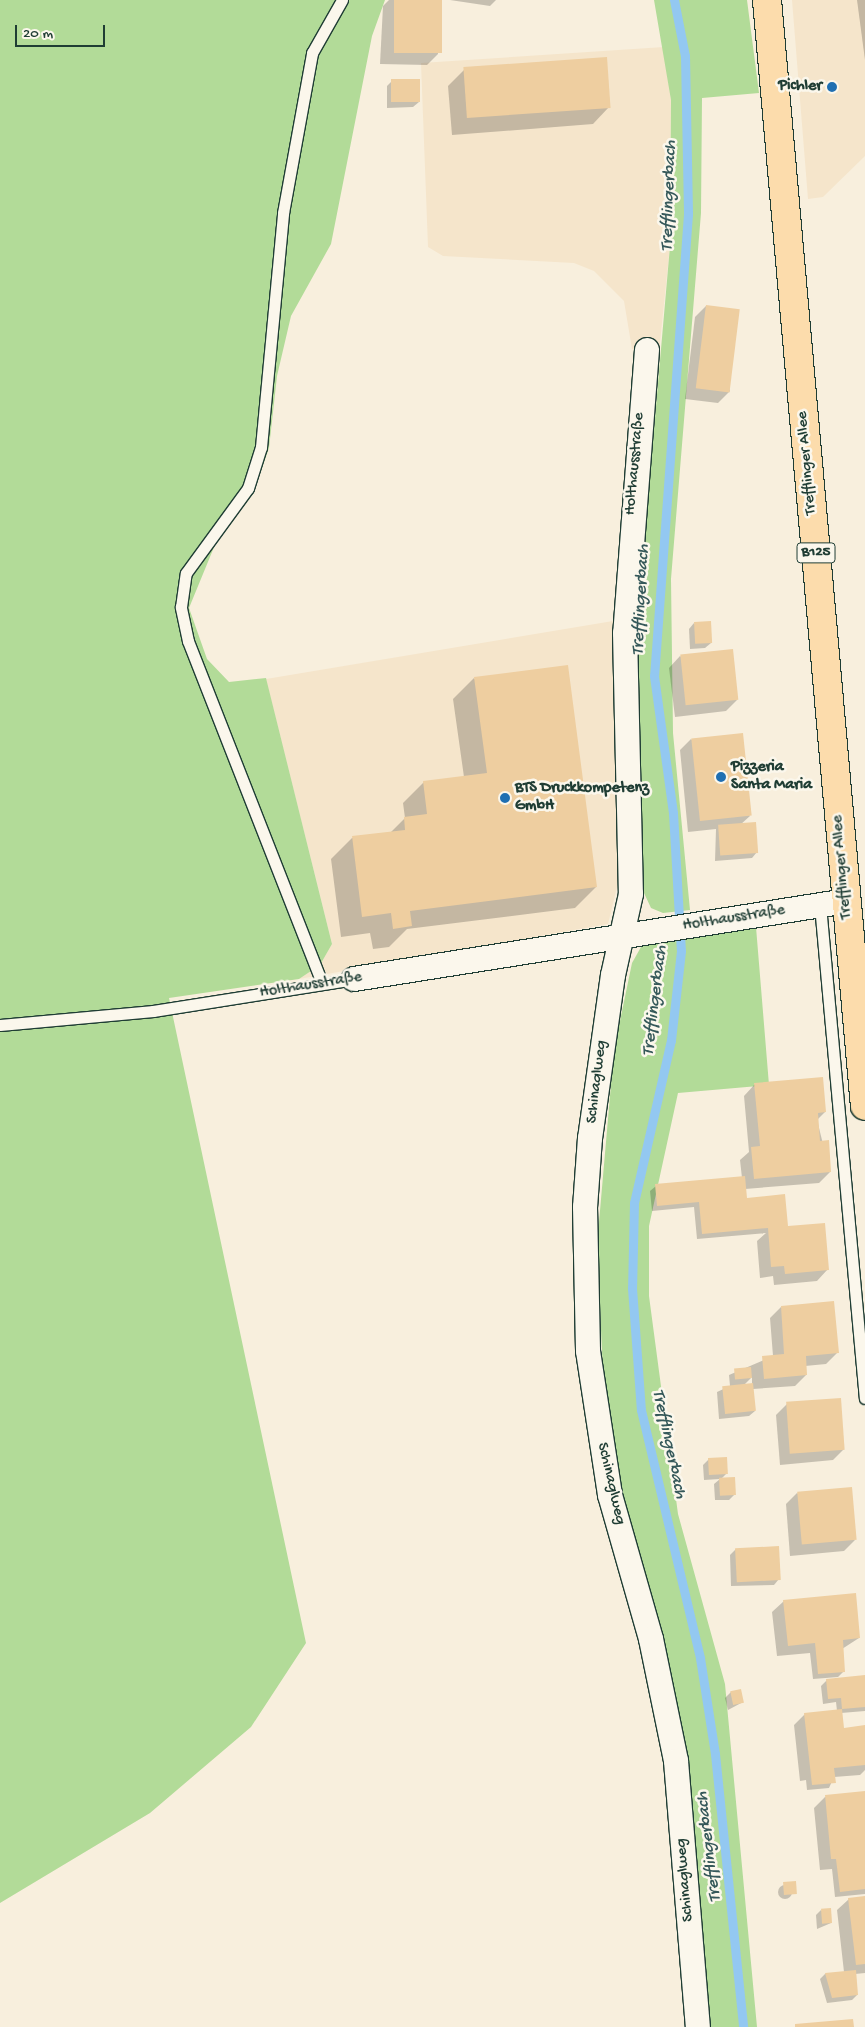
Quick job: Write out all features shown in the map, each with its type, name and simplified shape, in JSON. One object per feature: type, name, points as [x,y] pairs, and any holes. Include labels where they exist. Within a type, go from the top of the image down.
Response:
[{"type":"main road","name":"Trefflinger Allee","points":[[767,0],[833,903],[865,1106]]},
{"type":"street","name":"Holthausstraße","points":[[622,937],[631,894],[626,725],[628,555],[646,350]]},
{"type":"street","name":"Holthausstraße","points":[[354,979],[833,903]]},
{"type":"street","name":"Schinaglweg","points":[[622,937],[590,1138],[585,1207],[588,1351],[610,1496],[651,1639],[676,1761],[698,2027]]},
{"type":"lane","points":[[322,984],[188,641],[181,607],[186,574],[248,488],[261,447],[284,213],[312,53],[342,0]]},
{"type":"lane","points":[[833,903],[865,1398]]},
{"type":"lane","name":"Holthausstraße","points":[[0,1025],[153,1011],[354,979]]},
{"type":"shaded area","name":"Pichler","points":[[792,0],[865,0],[865,156],[823,197],[808,199]]},
{"type":"shaded area","points":[[664,47],[671,100],[670,246],[659,352],[632,349],[624,301],[594,271],[574,263],[443,256],[428,247],[421,63]]},
{"type":"shaded area","points":[[613,621],[620,875],[608,924],[299,979],[320,965],[332,944],[266,679]]},
{"type":"green space","points":[[0,0],[385,0],[372,36],[331,244],[291,316],[277,376],[269,448],[253,494],[219,535],[189,608],[207,659],[229,682],[266,678],[332,944],[320,965],[299,979],[169,998],[306,1643],[251,1727],[150,1813],[0,1903]]},
{"type":"green space","points":[[654,0],[747,0],[759,93],[702,98],[701,213],[671,579],[673,733],[690,910],[663,913],[651,908],[644,893],[637,723],[637,624],[670,246],[671,100]]},
{"type":"green space","points":[[756,927],[769,1085],[678,1093],[649,1226],[649,1296],[678,1514],[725,1684],[757,2027],[708,2027],[636,1544],[615,1464],[604,1394],[597,1245],[614,1050],[632,963],[641,947],[652,942]]},
{"type":"building","points":[[394,0],[442,0],[442,53],[394,53]]},
{"type":"building","points":[[607,57],[611,108],[467,118],[463,67]]},
{"type":"building","points":[[391,79],[420,79],[420,102],[391,102]]},
{"type":"building","points":[[706,305],[740,309],[730,393],[696,388]]},
{"type":"building","points":[[711,621],[712,643],[695,644],[694,622]]},
{"type":"building","points":[[733,649],[738,700],[686,705],[680,655]]},
{"type":"building","name":"BTS Druckkompetenz GmbH","points":[[568,665],[597,887],[410,911],[412,926],[393,929],[391,913],[362,917],[352,836],[405,830],[404,817],[427,814],[423,781],[487,773],[474,677]]},
{"type":"building","name":"Pizzeria Santa Maria","points":[[743,733],[752,816],[700,821],[691,738]]},
{"type":"building","points":[[756,822],[758,853],[720,856],[718,825]]},
{"type":"building","points":[[823,1077],[826,1112],[818,1113],[820,1141],[829,1140],[831,1172],[754,1179],[751,1147],[760,1146],[754,1083]]},
{"type":"building","points":[[745,1176],[747,1198],[785,1194],[788,1226],[825,1223],[829,1270],[785,1274],[784,1266],[771,1267],[768,1228],[702,1234],[699,1202],[657,1206],[655,1184]]},
{"type":"building","points":[[834,1301],[839,1353],[806,1356],[807,1375],[764,1379],[762,1356],[784,1354],[781,1306]]},
{"type":"building","points":[[751,1367],[752,1378],[735,1379],[734,1368]]},
{"type":"building","points":[[753,1383],[756,1411],[725,1414],[722,1386]]},
{"type":"building","points":[[841,1398],[845,1450],[790,1454],[786,1402]]},
{"type":"building","points":[[727,1457],[728,1474],[709,1475],[708,1458]]},
{"type":"building","points":[[735,1477],[736,1495],[720,1496],[719,1478]]},
{"type":"building","points":[[852,1487],[857,1540],[802,1545],[797,1492]]},
{"type":"building","points":[[779,1546],[781,1580],[737,1582],[735,1548]]},
{"type":"building","points":[[856,1593],[860,1638],[843,1640],[845,1672],[818,1674],[815,1643],[788,1646],[783,1600]]},
{"type":"building","points":[[865,1675],[865,1707],[842,1709],[841,1698],[828,1699],[826,1679]]},
{"type":"building","points":[[741,1689],[744,1703],[733,1705],[730,1691]]},
{"type":"building","points":[[842,1709],[844,1728],[865,1725],[865,1765],[834,1768],[836,1783],[812,1785],[804,1713]]},
{"type":"building","points":[[865,1791],[865,1889],[840,1892],[836,1859],[831,1859],[825,1795]]},
{"type":"building","points":[[796,1881],[797,1894],[784,1895],[783,1882]]},
{"type":"building","points":[[865,1896],[865,1964],[856,1965],[848,1898]]},
{"type":"building","points":[[831,1908],[832,1923],[822,1924],[821,1909]]},
{"type":"building","points":[[856,1970],[858,1995],[832,1998],[825,1973]]},
{"type":"building","points":[[853,2019],[854,2027],[795,2027],[795,2024]]},
{"type":"waterway","name":"Trefflingerbach","points":[[674,0],[685,56],[688,214],[654,676],[673,813],[681,951],[671,1040],[634,1203],[632,1288],[641,1410],[700,1658],[715,1754],[743,2027]]},
{"type":"place","name":"Pichler","points":[[832,87]]},
{"type":"place","name":"Pizzeria Santa Maria","points":[[721,777]]},
{"type":"place","name":"BTS Druckkompetenz GmbH","points":[[505,798]]}]
